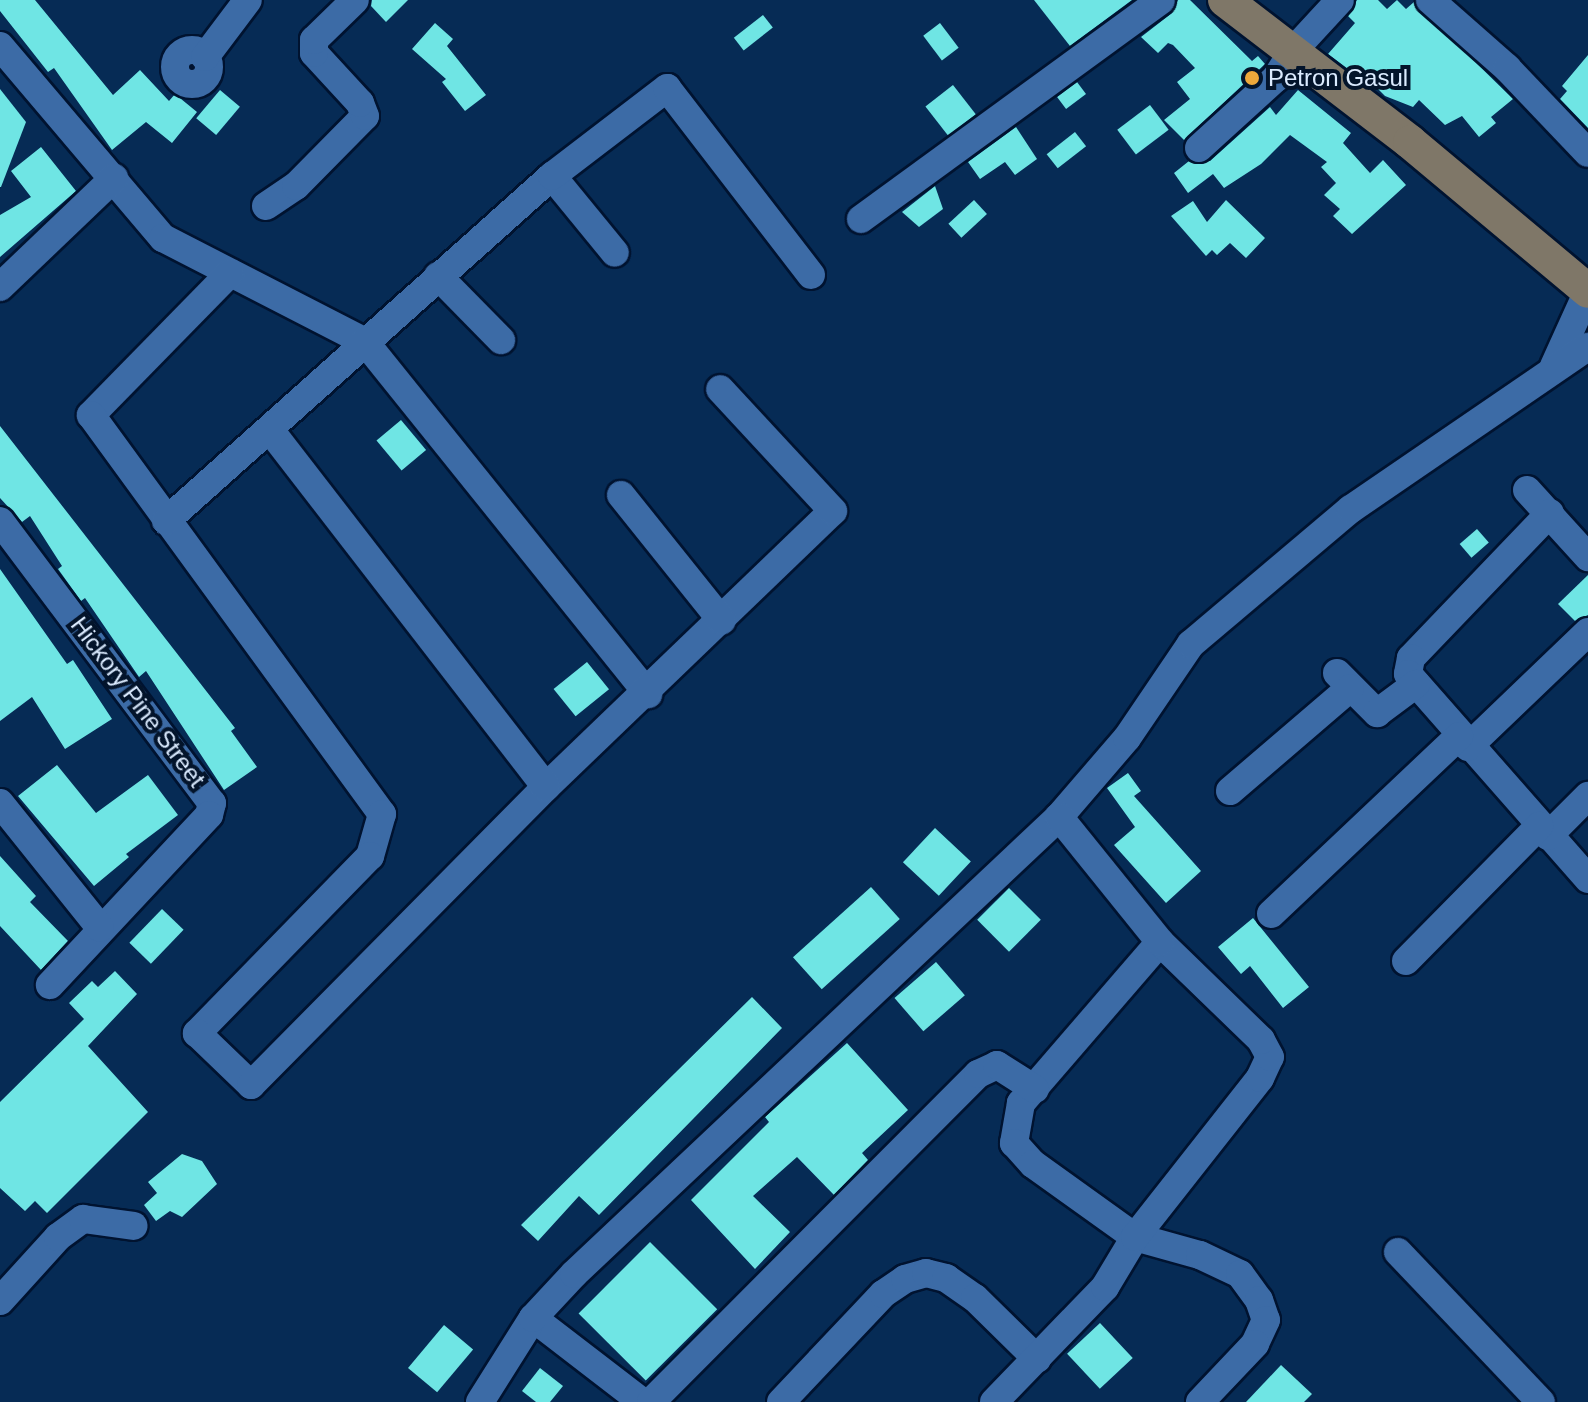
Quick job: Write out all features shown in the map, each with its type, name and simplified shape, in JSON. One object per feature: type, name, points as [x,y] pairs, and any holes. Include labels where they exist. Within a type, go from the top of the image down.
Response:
[{"type":"main road","points":[[1233,2],[1588,291]]},
{"type":"street","points":[[205,57],[248,0]]},
{"type":"street","points":[[266,206],[296,186],[365,116],[360,103],[314,53],[314,40],[355,0]]},
{"type":"street","points":[[861,219],[1161,0]]},
{"type":"street","points":[[1199,148],[1276,78],[1293,51],[1340,0]]},
{"type":"street","points":[[1430,0],[1507,68],[1588,153]]},
{"type":"street","points":[[0,46],[163,238],[365,342],[648,694]]},
{"type":"street","points":[[166,521],[552,176],[667,88],[811,275]]},
{"type":"street","points":[[552,176],[615,253]]},
{"type":"street","points":[[0,287],[114,178]]},
{"type":"street","points":[[230,273],[91,415],[382,814],[370,856],[197,1033],[251,1085],[546,787],[648,694],[833,511],[720,389]]},
{"type":"street","points":[[438,276],[501,340]]},
{"type":"street","points":[[1554,366],[1588,291]]},
{"type":"street","points":[[480,1402],[533,1318],[739,1114],[1059,817],[1127,738],[1191,644],[1351,509],[1554,366],[1588,347]]},
{"type":"street","points":[[270,430],[546,787]]},
{"type":"street","points":[[1527,490],[1588,557]]},
{"type":"street","points":[[621,495],[722,621]]},
{"type":"street","points":[[1550,513],[1411,658],[1408,674],[1464,742],[1588,879]]},
{"type":"street","name":"Hickory Pine Street","points":[[0,521],[212,803],[209,815],[100,928],[50,985]]},
{"type":"street","points":[[1271,914],[1588,632]]},
{"type":"street","points":[[1230,791],[1343,680],[1377,713],[1416,684]]},
{"type":"street","points":[[1406,961],[1544,831],[1588,796]]},
{"type":"street","points":[[0,803],[100,928]]},
{"type":"street","points":[[994,1402],[1105,1287],[1135,1237],[1260,1078],[1270,1057],[1261,1040],[1160,942],[1059,817]]},
{"type":"street","points":[[1160,942],[1021,1103],[1014,1143],[1033,1164],[1135,1237],[1200,1255],[1240,1274],[1259,1300],[1266,1320],[1255,1344],[1200,1402]]},
{"type":"street","points":[[651,1402],[978,1074],[997,1065],[1035,1089]]},
{"type":"street","points":[[0,1301],[58,1237],[83,1219],[134,1226]]},
{"type":"street","points":[[1398,1252],[1541,1402]]},
{"type":"street","points":[[781,1402],[883,1294],[905,1279],[926,1273],[946,1278],[975,1298],[1037,1359]]},
{"type":"street","points":[[533,1318],[642,1402]]},
{"type":"building","points":[[0,0],[35,0],[113,95],[140,70],[169,101],[175,94],[197,112],[172,143],[146,122],[112,150],[54,68],[48,72],[0,11]]},
{"type":"building","points":[[372,0],[408,0],[386,22],[371,6]]},
{"type":"building","points":[[1034,0],[1132,0],[1070,46]]},
{"type":"building","points":[[1178,0],[1190,0],[1252,61],[1258,56],[1265,64],[1184,140],[1164,120],[1190,99],[1177,82],[1195,68],[1173,45],[1168,43],[1158,53],[1141,37],[1172,13]]},
{"type":"building","points":[[1357,0],[1378,0],[1387,9],[1397,0],[1406,9],[1414,2],[1513,99],[1491,117],[1496,123],[1479,137],[1462,116],[1445,125],[1419,100],[1413,107],[1385,96],[1360,71],[1352,72],[1328,54],[1355,23],[1348,16]]},
{"type":"building","points":[[763,15],[773,28],[744,50],[734,38]]},
{"type":"building","points":[[435,23],[453,39],[447,46],[486,95],[465,111],[442,82],[446,79],[412,49]]},
{"type":"building","points":[[940,23],[959,48],[942,60],[923,36]]},
{"type":"building","points":[[1588,55],[1588,128],[1560,99],[1567,91],[1562,86]]},
{"type":"building","points":[[1077,82],[1086,94],[1066,109],[1057,97]]},
{"type":"building","points":[[953,85],[976,114],[948,136],[925,107]]},
{"type":"building","points":[[0,89],[26,122],[1,187],[0,187]]},
{"type":"building","points":[[220,90],[240,107],[216,135],[196,118]]},
{"type":"building","points":[[1298,90],[1351,133],[1343,143],[1370,173],[1383,160],[1406,185],[1352,234],[1333,216],[1340,209],[1324,195],[1336,183],[1321,167],[1327,162],[1290,135],[1261,164],[1224,188],[1213,174],[1188,193],[1174,173],[1189,161],[1210,161],[1270,107],[1276,115]]},
{"type":"building","points":[[1150,105],[1169,130],[1136,154],[1117,130]]},
{"type":"building","points":[[1016,127],[1037,159],[1015,175],[1005,162],[980,179],[968,162]]},
{"type":"building","points":[[1075,132],[1086,146],[1058,168],[1047,154]]},
{"type":"building","points":[[41,147],[76,191],[0,257],[0,215],[31,197],[11,171]]},
{"type":"building","points":[[935,186],[943,209],[919,227],[902,212]]},
{"type":"building","points":[[974,200],[987,214],[961,238],[948,224]]},
{"type":"building","points":[[1226,200],[1265,238],[1246,258],[1230,243],[1217,255],[1212,250],[1206,256],[1171,216],[1193,201],[1207,222]]},
{"type":"building","points":[[401,420],[426,450],[402,470],[376,441]]},
{"type":"building","points":[[0,426],[235,728],[231,731],[257,767],[224,790],[146,671],[139,677],[85,598],[81,601],[58,569],[62,566],[30,516],[22,522],[0,498]]},
{"type":"building","points":[[1477,529],[1489,543],[1471,558],[1460,544]]},
{"type":"building","points":[[0,569],[67,664],[73,660],[112,719],[65,749],[32,697],[0,721]]},
{"type":"building","points":[[1588,575],[1588,615],[1575,621],[1558,604]]},
{"type":"building","points":[[587,662],[609,689],[576,716],[554,689]]},
{"type":"building","points":[[57,765],[96,813],[148,775],[178,815],[126,854],[129,857],[94,886],[18,796]]},
{"type":"building","points":[[1128,773],[1141,791],[1134,796],[1201,871],[1166,903],[1114,845],[1135,827],[1107,788]]},
{"type":"building","points":[[935,828],[971,861],[939,896],[903,862]]},
{"type":"building","points":[[0,856],[36,896],[30,902],[68,941],[41,970],[0,926]]},
{"type":"building","points":[[871,887],[900,919],[822,989],[793,957]]},
{"type":"building","points":[[1009,888],[1041,920],[1009,952],[977,920]]},
{"type":"building","points":[[162,909],[184,930],[151,964],[129,943]]},
{"type":"building","points":[[1253,918],[1309,987],[1283,1008],[1250,966],[1241,974],[1218,947]]},
{"type":"building","points":[[936,962],[965,995],[923,1031],[894,998]]},
{"type":"building","points":[[115,971],[137,994],[88,1046],[148,1112],[47,1213],[35,1201],[25,1211],[0,1188],[0,1102],[84,1019],[69,1003],[92,981],[98,987]]},
{"type":"building","points":[[752,997],[782,1028],[599,1215],[579,1196],[538,1241],[521,1225]]},
{"type":"building","points":[[847,1043],[908,1110],[862,1153],[868,1160],[834,1195],[797,1157],[753,1196],[790,1232],[755,1269],[691,1200],[769,1122],[765,1117]]},
{"type":"building","points":[[182,1154],[202,1161],[217,1184],[182,1217],[170,1211],[156,1221],[144,1205],[157,1193],[148,1182]]},
{"type":"building","points":[[650,1242],[717,1309],[646,1381],[579,1313]]},
{"type":"building","points":[[1100,1323],[1133,1358],[1100,1389],[1067,1354]]},
{"type":"building","points":[[444,1325],[473,1349],[437,1392],[408,1368]]},
{"type":"building","points":[[1281,1365],[1312,1394],[1304,1402],[1246,1402]]},
{"type":"building","points":[[540,1368],[563,1386],[550,1402],[536,1402],[522,1391]]},
{"type":"place","name":"Petron Gasul","points":[[1252,78]]}]
